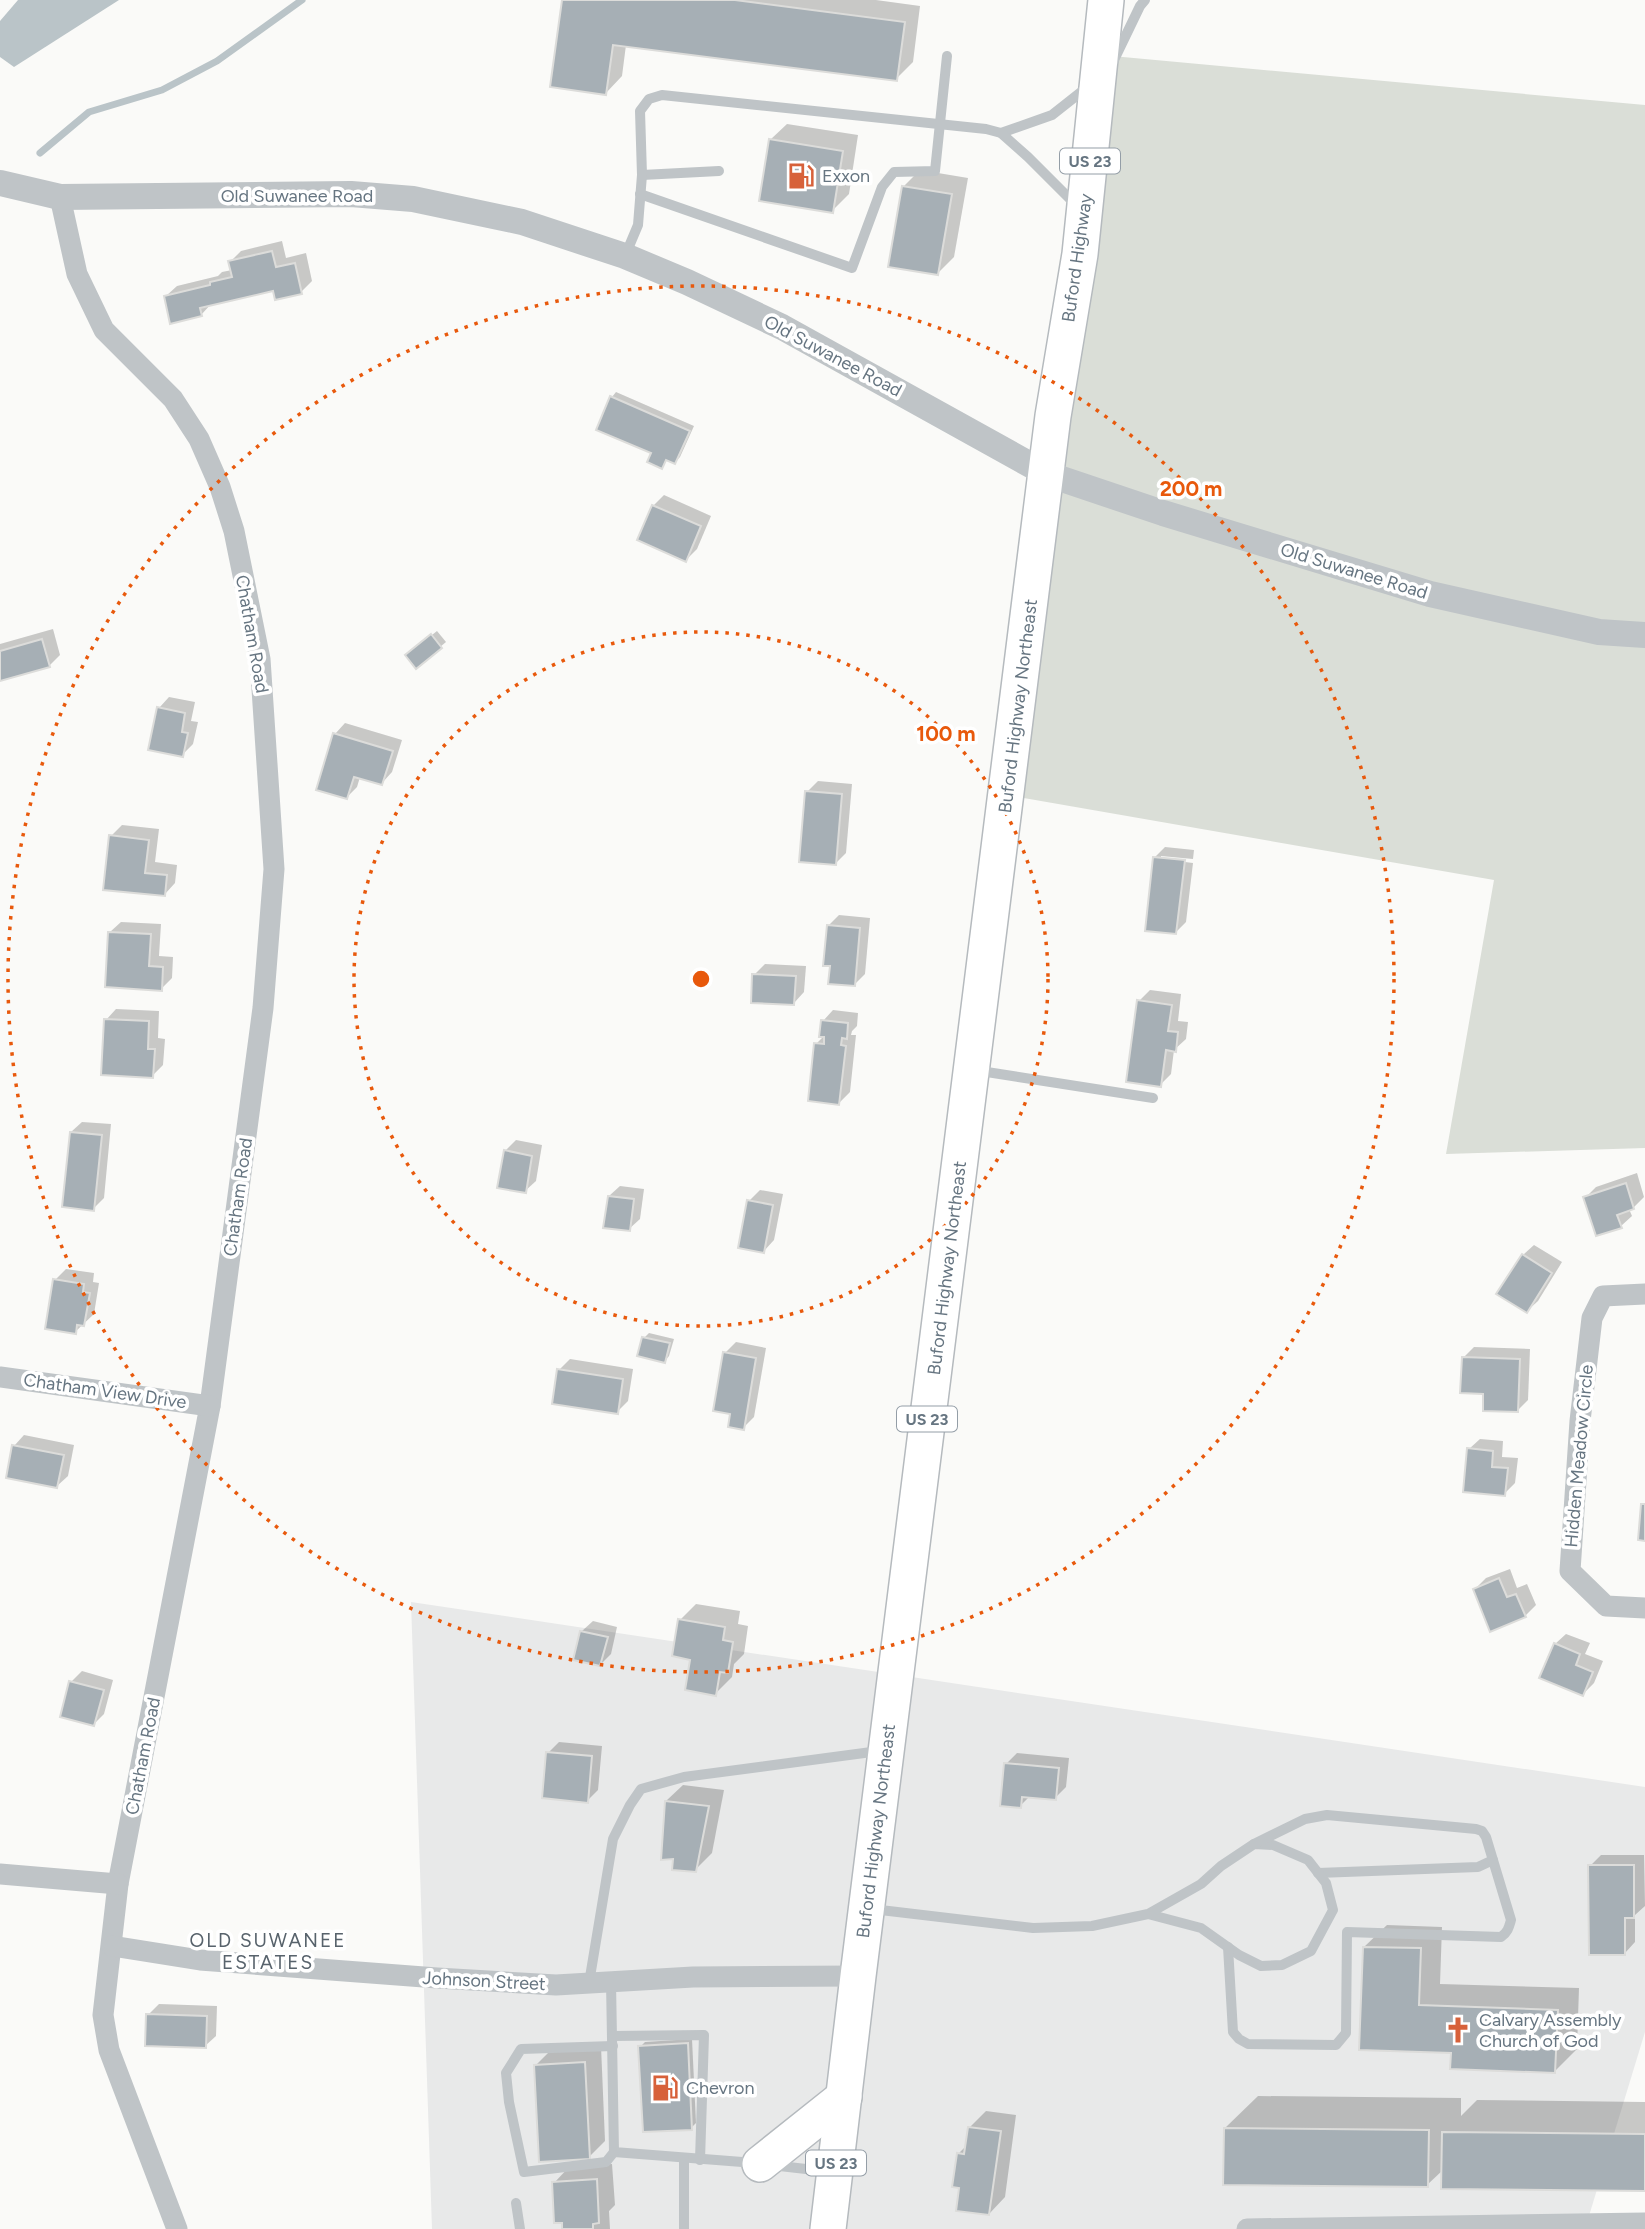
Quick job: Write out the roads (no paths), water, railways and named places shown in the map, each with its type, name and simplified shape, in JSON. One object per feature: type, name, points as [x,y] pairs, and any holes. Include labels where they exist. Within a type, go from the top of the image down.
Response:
[{"type":"main road","name":"Buford Highway","points":[[1047,474],[1053,416],[1080,254],[1106,0]]},
{"type":"main road","name":"Buford Highway Northeast","points":[[828,2229],[1047,474]]},
{"type":"main road","points":[[760,2164],[844,2098]]},
{"type":"street","name":"Old Suwanee Road","points":[[0,183],[60,197],[351,194],[413,199],[522,222],[625,256],[782,327],[1047,474],[1163,513],[1430,594],[1599,632],[1645,635]]},
{"type":"street","name":"Chatham Road","points":[[60,197],[77,274],[104,330],[173,400],[199,439],[234,531],[260,659],[274,869],[262,1008],[210,1406],[118,1885],[103,2015],[109,2050],[177,2229]]},
{"type":"street","name":"Hidden Meadow Circle","points":[[1645,1293],[1603,1296],[1592,1318],[1580,1421],[1570,1571],[1606,1606],[1645,1608]]},
{"type":"street","name":"Chatham View Drive","points":[[0,1377],[210,1406]]},
{"type":"street","points":[[0,1874],[118,1885]]},
{"type":"street","name":"Johnson Street","points":[[111,1946],[200,1960],[556,1985],[693,1977],[858,1976]]},
{"type":"street","points":[[1247,2229],[1578,2227],[1645,2223]]},
{"type":"lane","points":[[1001,133],[1052,114],[1097,87],[1145,0]]},
{"type":"lane","points":[[640,194],[852,268],[882,187],[894,172],[935,171],[947,56]]},
{"type":"lane","points":[[625,256],[638,225],[642,175],[640,111],[649,99],[662,95],[986,129],[1001,133],[1084,214]]},
{"type":"lane","points":[[642,175],[719,171]]},
{"type":"lane","points":[[972,1070],[1153,1098]]},
{"type":"lane","points":[[589,1983],[613,1839],[630,1805],[641,1790],[684,1777],[886,1751]]},
{"type":"lane","points":[[866,1909],[1033,1928],[1092,1926],[1148,1914],[1201,1884],[1221,1866],[1254,1844],[1305,1819],[1327,1815],[1482,1831],[1511,1920],[1506,1934],[1501,1937],[1348,1931],[1326,1925]]},
{"type":"lane","points":[[1148,1914],[1200,1928],[1261,1966],[1282,1965],[1311,1951],[1333,1910],[1326,1883],[1308,1860],[1273,1845],[1254,1844]]},
{"type":"lane","points":[[1318,1872],[1478,1867],[1493,1860]]},
{"type":"lane","points":[[1228,1947],[1233,2032],[1238,2039],[1248,2044],[1336,2045],[1346,2033],[1348,1931]]},
{"type":"lane","points":[[611,1982],[612,2041],[614,2152],[606,2162],[524,2172],[509,2102],[506,2073],[521,2049],[612,2041],[704,2035],[700,2160]]},
{"type":"lane","points":[[614,2152],[835,2172]]},
{"type":"lane","points":[[684,2159],[684,2229]]},
{"type":"lane","points":[[516,2203],[520,2229]]},
{"type":"waterway","points":[[40,153],[89,112],[162,90],[217,61],[302,0]]},
{"type":"place","name":"Exxon","points":[[801,176]]},
{"type":"place","name":"Calvary Assembly Church of God","points":[[1458,2030]]},
{"type":"place","name":"Chevron","points":[[665,2088]]},
{"type":"district","name":"OLD SUWANEE ESTATES","points":[[268,1951]]}]
